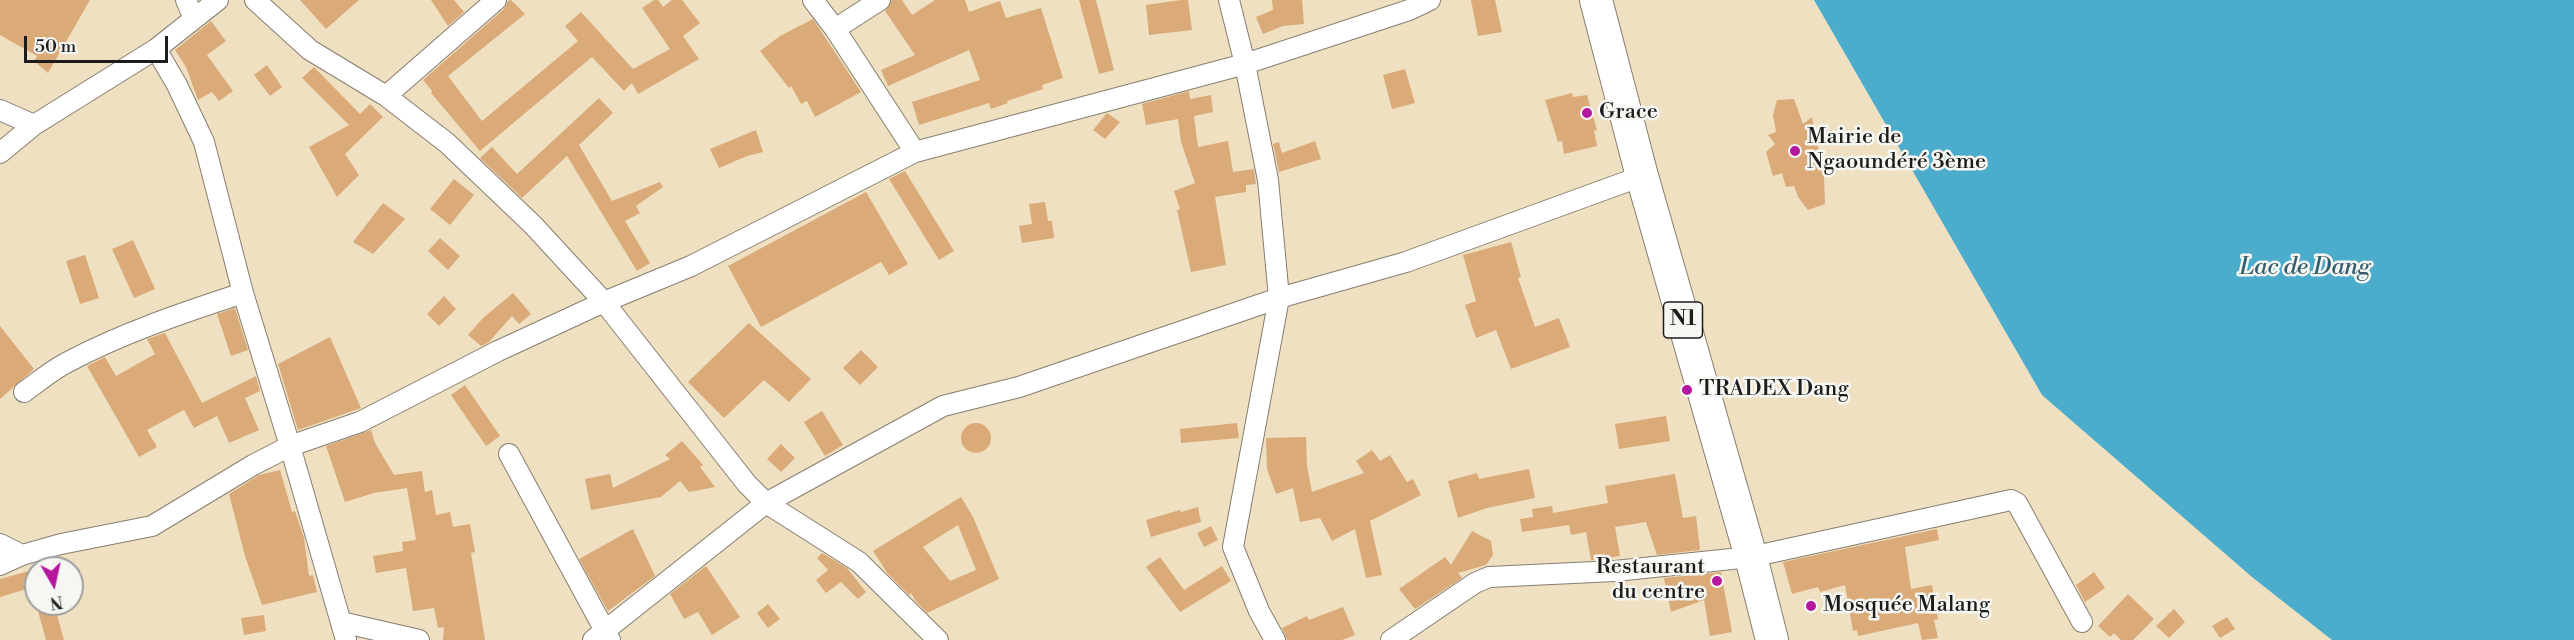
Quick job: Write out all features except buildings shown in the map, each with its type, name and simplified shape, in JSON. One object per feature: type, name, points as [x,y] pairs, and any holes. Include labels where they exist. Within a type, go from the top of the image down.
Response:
[{"type":"highway","name":"N1","points":[[1596,0],[1642,177],[1751,557],[1772,640]]},
{"type":"street","points":[[186,0],[194,19]]},
{"type":"street","points":[[0,153],[34,125],[156,49],[218,0]]},
{"type":"street","points":[[255,0],[310,50],[386,96],[447,143],[532,225],[604,302],[747,484],[766,503],[859,562],[938,640]]},
{"type":"street","points":[[386,96],[496,0]]},
{"type":"street","points":[[813,0],[835,29],[915,152]]},
{"type":"street","points":[[835,29],[880,0]]},
{"type":"street","points":[[1229,0],[1245,64],[1268,180],[1279,298],[1233,547],[1259,611],[1275,640]]},
{"type":"street","points":[[0,565],[22,555],[61,544],[152,526],[253,465],[290,447],[360,422],[498,351],[604,302],[691,266],[915,152],[1245,64],[1410,10],[1430,0]]},
{"type":"street","points":[[156,49],[177,85],[204,142],[243,293],[343,631],[419,640]]},
{"type":"street","points":[[0,110],[34,125]]},
{"type":"street","points":[[509,454],[603,637],[766,503],[943,406],[1046,379],[1279,298],[1406,262],[1642,177]]},
{"type":"street","points":[[24,392],[64,364],[106,344],[161,320],[243,293]]},
{"type":"street","points":[[1391,640],[1475,583],[1489,577],[1615,571],[1751,557],[2011,500],[2017,503],[2082,622]]},
{"type":"street","points":[[0,544],[22,555]]},
{"type":"water","name":"Lac de Dang","points":[[1814,0],[2574,0],[2574,640],[2332,640],[2252,577],[2042,395]]},
{"type":"place","name":"Grace","points":[[1587,113]]},
{"type":"place","name":"Mairie de Ngaoundéré 3ème","points":[[1795,151]]},
{"type":"place","name":"TRADEX Dang","points":[[1687,390]]},
{"type":"place","name":"Restaurant du centre","points":[[1717,581]]},
{"type":"place","name":"Mosquée Malang","points":[[1811,606]]}]
